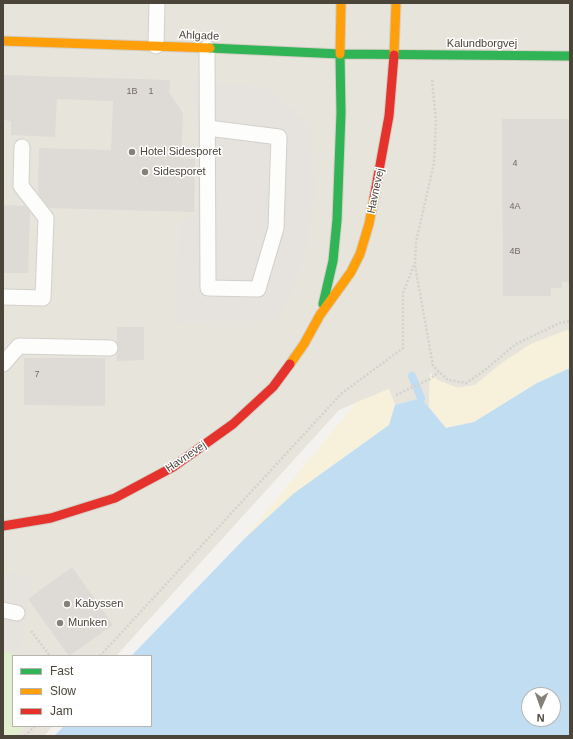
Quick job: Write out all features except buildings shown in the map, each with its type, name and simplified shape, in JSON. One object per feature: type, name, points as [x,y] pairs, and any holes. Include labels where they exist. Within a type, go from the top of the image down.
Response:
[{"type":"street","name":"Havnevej","points":[[320,315],[333,261],[337,220],[341,113],[341,3]]},
{"type":"street","name":"Havnevej","points":[[3,526],[51,518],[115,498],[173,467],[234,424],[272,387],[284,373],[304,344],[320,315],[351,272],[360,254],[369,224],[388,128],[394,55],[396,3]]},
{"type":"street","name":"Ahlgade","points":[[3,41],[394,55]]},
{"type":"street","name":"Kalundborgvej","points":[[394,55],[570,56]]},
{"type":"lane","points":[[156,46],[157,3]]},
{"type":"lane","points":[[207,48],[208,288],[258,288],[276,228],[279,137],[208,128]]},
{"type":"lane","points":[[3,297],[43,298],[46,218],[21,186],[22,147]]},
{"type":"lane","points":[[3,364],[19,346],[110,348]]},
{"type":"path","points":[[429,56],[436,121],[434,163],[416,242],[415,265],[433,366],[448,380],[466,382],[485,370],[516,344],[560,323],[570,321]]},
{"type":"path","points":[[101,655],[341,394],[403,348],[403,293],[415,265]]},
{"type":"path","points":[[396,395],[430,379],[439,372]]},
{"type":"path","points":[[10,612],[49,655]]},
{"type":"path","points":[[25,736],[34,727]]},
{"type":"shaded area","points":[[3,3],[570,3],[570,329],[531,344],[502,363],[475,385],[458,388],[437,380],[430,373],[429,408],[421,398],[395,405],[389,389],[339,410],[117,655],[12,655],[12,727],[52,727],[44,736],[3,736]]},
{"type":"shaded area","points":[[193,80],[268,88],[311,127],[315,194],[303,263],[278,320],[176,322],[179,222],[197,214],[198,151]]},
{"type":"shaded area","points":[[3,573],[32,577],[20,653],[3,650]]},
{"type":"green space","points":[[3,652],[21,655],[12,655],[12,727],[25,727],[17,736],[3,736]]},
{"type":"sand","points":[[570,329],[570,368],[537,383],[474,422],[446,428],[429,408],[430,372],[437,380],[458,388],[475,385],[502,363],[531,344]]},
{"type":"sand","points":[[389,389],[395,405],[389,425],[293,494],[242,541],[357,402]]},
{"type":"water","points":[[570,368],[570,736],[54,736],[63,727],[152,727],[152,655],[132,655],[242,541],[293,494],[389,425],[395,405],[421,398],[446,428],[474,422],[537,383]]},
{"type":"pier","points":[[251,530],[132,655],[130,655]]},
{"type":"waterway","points":[[412,376],[421,398]]},
{"type":"traffic: fast","points":[[210,48],[340,54],[570,56]]},
{"type":"traffic: fast","points":[[323,304],[333,261],[337,220],[341,113],[340,54]]},
{"type":"traffic: slow","points":[[340,54],[341,3]]},
{"type":"traffic: slow","points":[[394,55],[396,3]]},
{"type":"traffic: slow","points":[[3,41],[210,48]]},
{"type":"traffic: slow","points":[[290,364],[304,344],[320,315],[351,272],[360,254],[369,224],[374,198]]},
{"type":"traffic: jam","points":[[374,198],[389,116],[394,55]]},
{"type":"traffic: jam","points":[[3,526],[51,518],[115,498],[173,467],[233,424],[273,387],[290,364]]},
{"type":"place","name":"Hotel Sidesporet","points":[[132,152]]},
{"type":"place","name":"Sidesporet","points":[[145,172]]},
{"type":"place","name":"Kabyssen","points":[[67,604]]},
{"type":"place","name":"Munken","points":[[60,623]]}]
